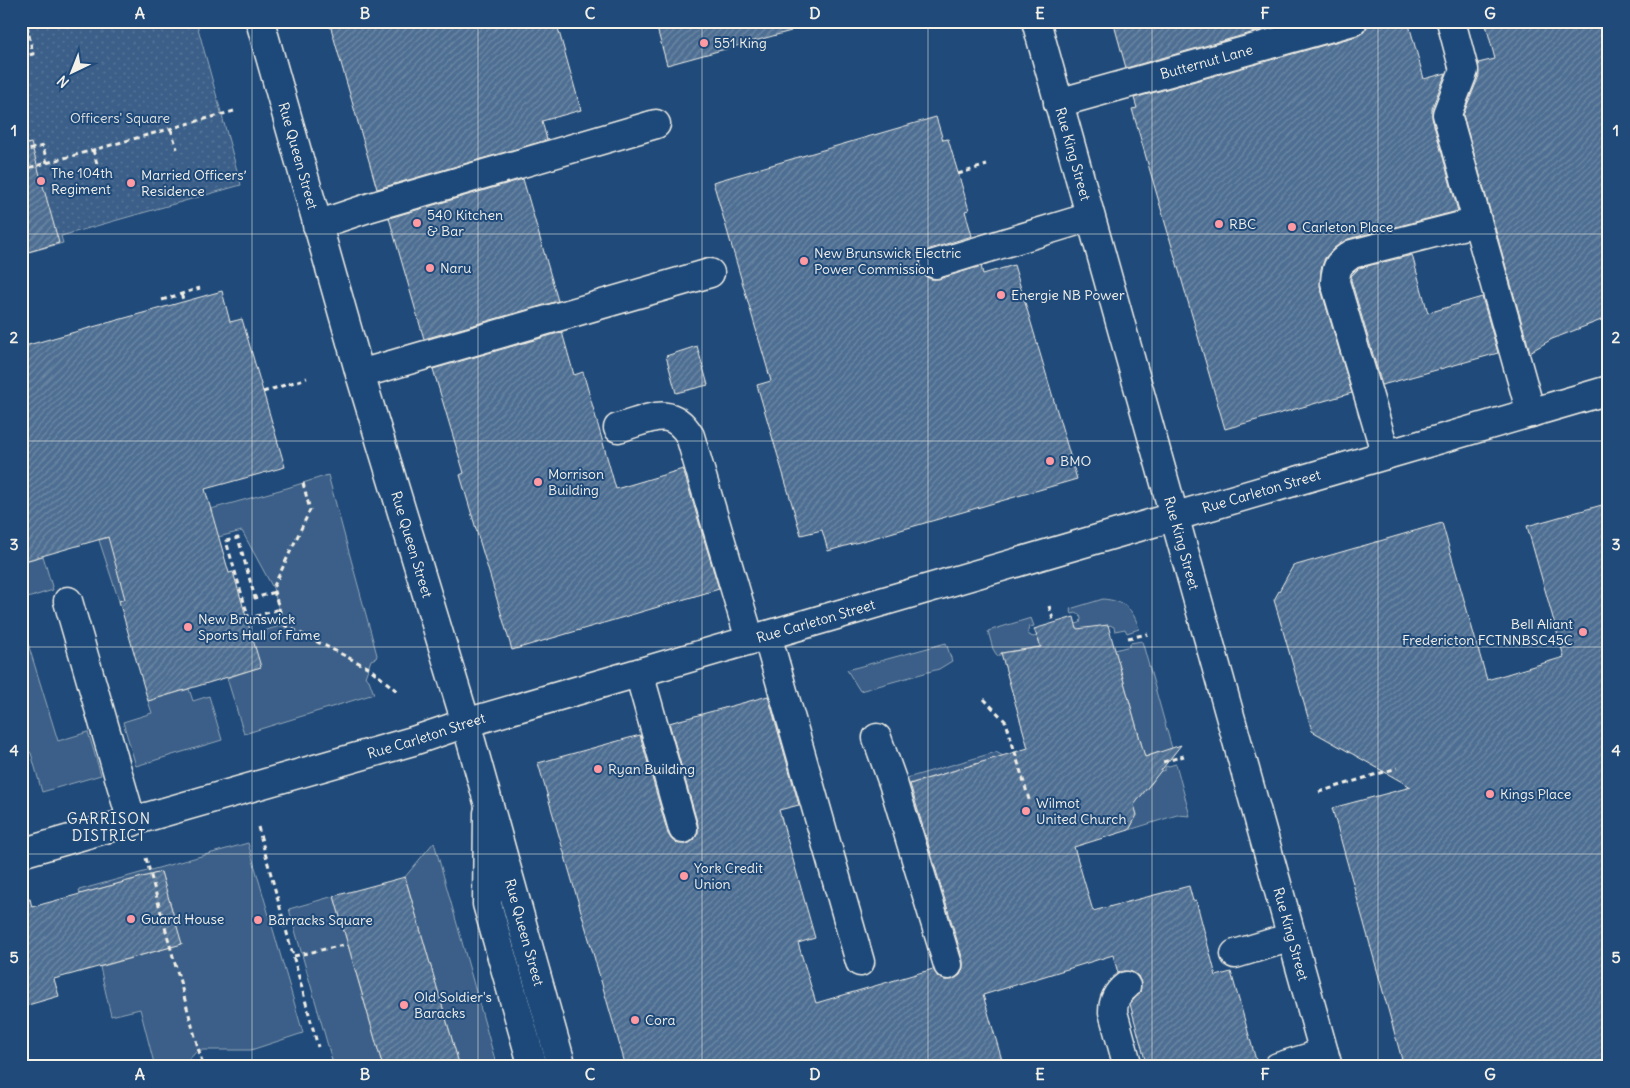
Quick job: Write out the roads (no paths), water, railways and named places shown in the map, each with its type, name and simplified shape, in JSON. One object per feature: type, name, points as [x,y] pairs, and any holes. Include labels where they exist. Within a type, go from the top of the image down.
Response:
[{"type":"main road","name":"Rue Queen Street","points":[[260,21],[360,374],[466,722],[562,1067]]},
{"type":"main road","name":"Rue King Street","points":[[1036,21],[1326,1060]]},
{"type":"main road","name":"Butternut Lane","points":[[1058,104],[1353,21]]},
{"type":"main road","points":[[1451,21],[1464,70],[1447,114],[1531,413]]},
{"type":"main road","points":[[317,225],[371,207],[656,124]]},
{"type":"main road","points":[[935,264],[1090,217]]},
{"type":"main road","points":[[1386,455],[1335,282],[1336,272],[1340,262],[1352,254],[1477,222]]},
{"type":"main road","points":[[360,374],[710,274]]},
{"type":"main road","name":"Rue Carleton Street","points":[[21,853],[413,742],[466,722],[1609,390]]},
{"type":"main road","points":[[618,428],[662,416],[674,418],[685,426],[690,436],[759,638],[860,962]]},
{"type":"main road","points":[[68,601],[132,822]]},
{"type":"main road","points":[[639,673],[683,829]]},
{"type":"main road","points":[[877,738],[893,783],[948,966]]},
{"type":"main road","points":[[488,799],[487,904],[533,1067]]},
{"type":"main road","points":[[1235,954],[1292,937]]},
{"type":"main road","points":[[1126,986],[1116,997],[1113,1004],[1113,1012],[1128,1067]]},
{"type":"main road","points":[[1278,1067],[1326,1060]]},
{"type":"place","name":"551 King","points":[[704,43]]},
{"type":"place","name":"The 104th Regiment","points":[[41,181]]},
{"type":"place","name":"Married Officers’ Residence","points":[[131,183]]},
{"type":"place","name":"540 Kitchen & Bar","points":[[417,223]]},
{"type":"place","name":"RBC","points":[[1219,224]]},
{"type":"place","name":"Carleton Place","points":[[1292,227]]},
{"type":"place","name":"New Brunswick Electric Power Commission","points":[[804,261]]},
{"type":"place","name":"Naru","points":[[430,268]]},
{"type":"place","name":"Energie NB Power","points":[[1001,295]]},
{"type":"place","name":"BMO","points":[[1050,461]]},
{"type":"place","name":"Morrison Building","points":[[538,482]]},
{"type":"place","name":"New Brunswick Sports Hall of Fame","points":[[188,627]]},
{"type":"place","name":"Bell Aliant Fredericton FCTNNBSC45C","points":[[1583,632]]},
{"type":"place","name":"Ryan Building","points":[[598,769]]},
{"type":"place","name":"Kings Place","points":[[1490,794]]},
{"type":"place","name":"Wilmot United Church","points":[[1026,811]]},
{"type":"place","name":"York Credit Union","points":[[684,876]]},
{"type":"place","name":"Guard House","points":[[131,919]]},
{"type":"place","name":"Barracks Square","points":[[258,920]]},
{"type":"place","name":"Old Soldier's Baracks","points":[[404,1005]]},
{"type":"place","name":"Cora","points":[[635,1020]]},
{"type":"district","name":"GARRISON DISTRICT","points":[[109,828]]},
{"type":"park label","name":"Officers' Square","points":[[120,118]]}]
